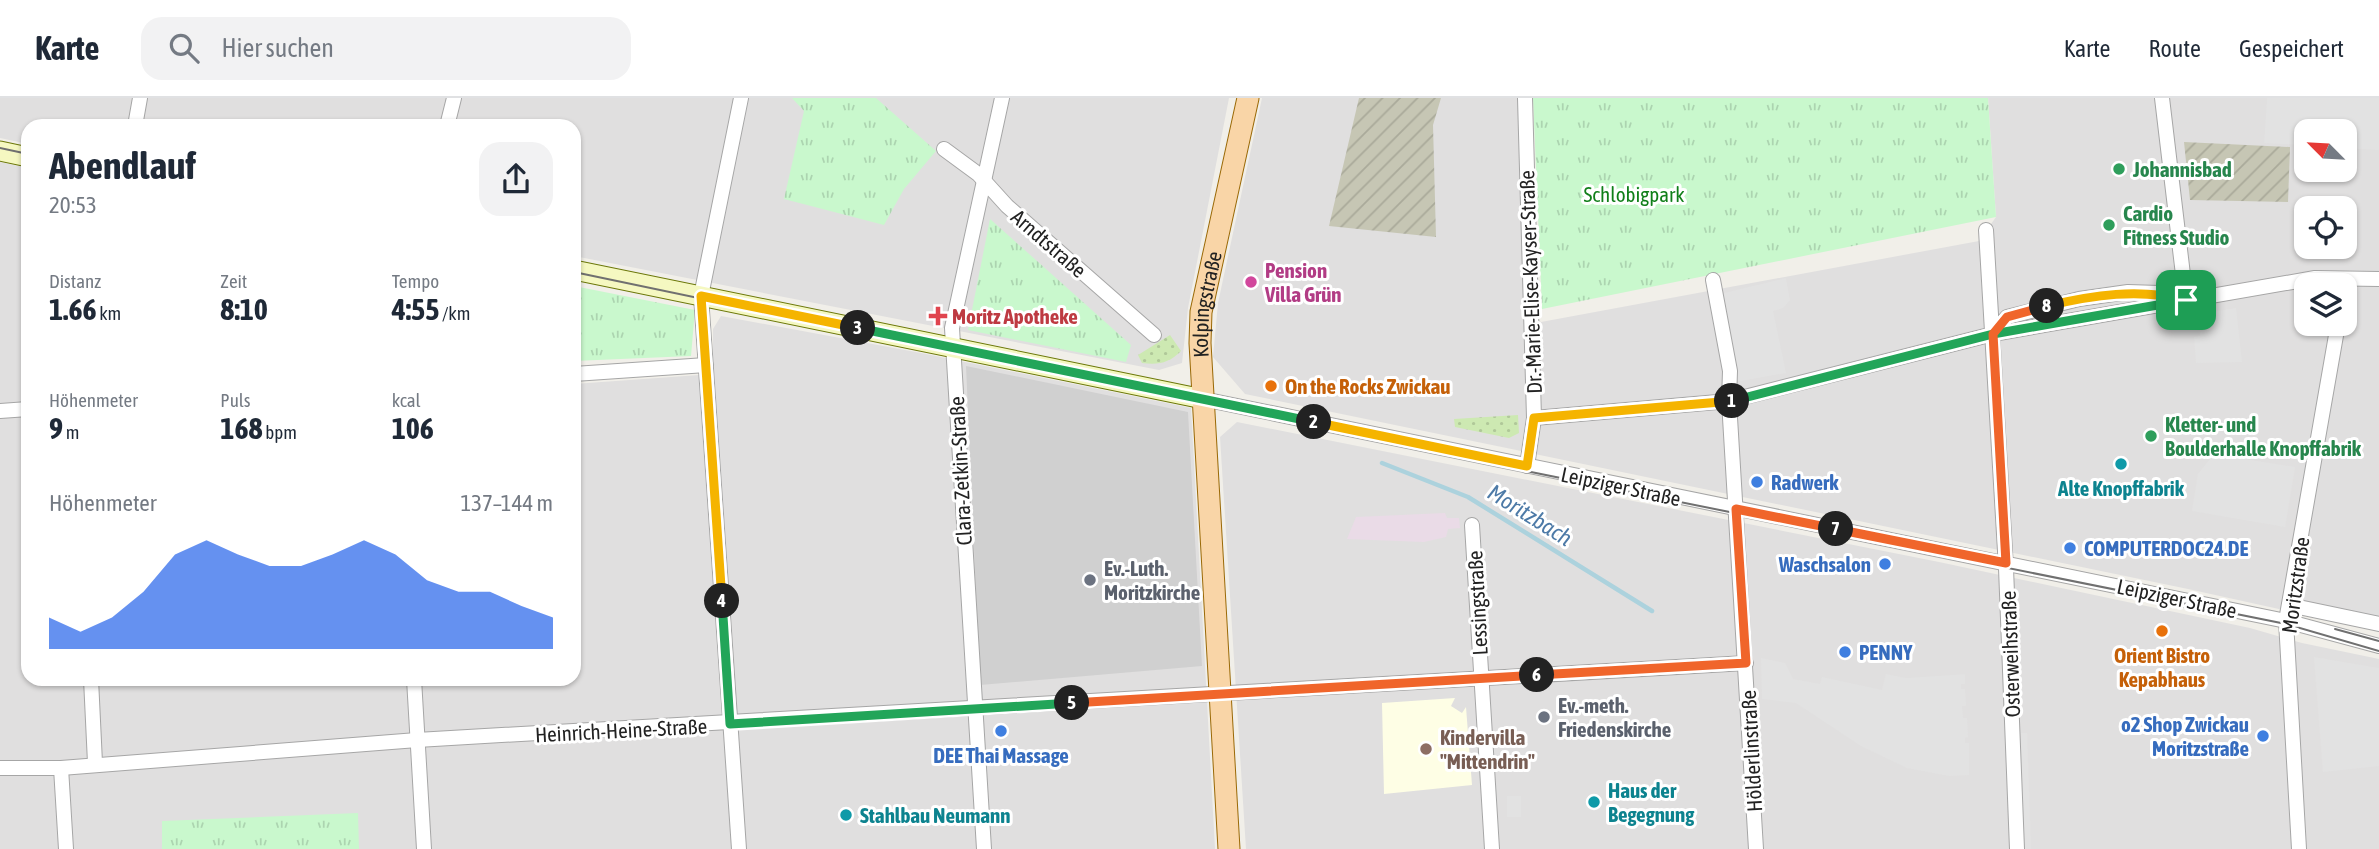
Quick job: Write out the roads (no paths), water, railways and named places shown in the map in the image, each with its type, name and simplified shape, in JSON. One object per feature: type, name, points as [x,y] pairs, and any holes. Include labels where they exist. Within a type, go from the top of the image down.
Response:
[{"type":"main road","name":"Kolpingstraße","points":[[1229,849],[1203,399],[1201,312],[1248,98]]},
{"type":"street","points":[[136,119],[140,98]]},
{"type":"street","points":[[449,119],[454,98]]},
{"type":"street","points":[[739,849],[701,296],[741,98]]},
{"type":"street","name":"Clara-Zetkin-Straße","points":[[984,849],[952,328],[1002,98]]},
{"type":"street","name":"Dr.-Marie-Elise-Kayser-Straße","points":[[1525,98],[1534,418],[1527,466]]},
{"type":"street","points":[[2162,98],[2186,300]]},
{"type":"street","name":"Arndtstraße","points":[[944,149],[984,181],[1007,206],[1154,335]]},
{"type":"street","points":[[0,151],[21,156]]},
{"type":"street","name":"Osterweihstraße","points":[[1986,230],[2006,563],[2017,849]]},
{"type":"street","name":"Leipziger Straße","points":[[581,271],[2286,621],[2379,646]]},
{"type":"street","points":[[2357,280],[2379,278]]},
{"type":"street","name":"Hölderlinstraße","points":[[1713,280],[1730,371],[1729,401],[1756,849]]},
{"type":"street","points":[[1534,418],[1729,401],[1993,334],[2294,282]]},
{"type":"street","name":"Moritzstraße","points":[[2299,849],[2286,621],[2336,336]]},
{"type":"street","points":[[581,374],[706,365]]},
{"type":"street","points":[[0,411],[21,410]]},
{"type":"street","name":"Lessingstraße","points":[[1472,525],[1492,849]]},
{"type":"street","points":[[2289,604],[2379,624]]},
{"type":"street","name":"Heinrich-Heine-Straße","points":[[0,768],[61,768],[95,763],[417,740],[730,724],[1746,663]]},
{"type":"street","points":[[91,686],[95,763]]},
{"type":"street","points":[[414,686],[424,849]]},
{"type":"street","points":[[61,768],[66,849]]},
{"type":"waterway","name":"Moritzbach","points":[[1382,463],[1468,497],[1652,611]]},
{"type":"tram line","points":[[0,148],[21,152]]},
{"type":"tram line","points":[[581,273],[1526,471],[2286,624],[2379,651]]},
{"type":"tram line","points":[[2335,629],[2379,641]]},
{"type":"place","name":"Johannisbad","points":[[2119,169]]},
{"type":"place","name":"Cardio Fitness Studio","points":[[2109,225]]},
{"type":"place","name":"Pension Villa Grün","points":[[1251,282]]},
{"type":"place","name":"Moritz Apotheke","points":[[938,316]]},
{"type":"place","name":"On the Rocks Zwickau","points":[[1271,386]]},
{"type":"place","name":"Kletter- und Boulderhalle Knopffabrik","points":[[2151,436]]},
{"type":"place","name":"Alte Knopffabrik","points":[[2121,464]]},
{"type":"place","name":"Radwerk","points":[[1757,482]]},
{"type":"place","name":"COMPUTERDOC24.DE","points":[[2070,548]]},
{"type":"place","name":"Waschsalon","points":[[1885,564]]},
{"type":"place","name":"Ev.-Luth. Moritzkirche","points":[[1090,580]]},
{"type":"place","name":"Orient Bistro Kepabhaus","points":[[2162,631]]},
{"type":"place","name":"PENNY","points":[[1845,652]]},
{"type":"place","name":"Ev.-meth. Friedenskirche","points":[[1544,717]]},
{"type":"place","name":"DEE Thai Massage","points":[[1001,731]]},
{"type":"place","name":"o2 Shop Zwickau Moritzstraße","points":[[2263,736]]},
{"type":"place","name":"Kindervilla \"Mittendrin\"","points":[[1426,749]]},
{"type":"place","name":"Haus der Begegnung","points":[[1594,802]]},
{"type":"place","name":"Stahlbau Neumann","points":[[846,815]]},
{"type":"park label","name":"Schlobigpark","points":[[1634,194]]}]
